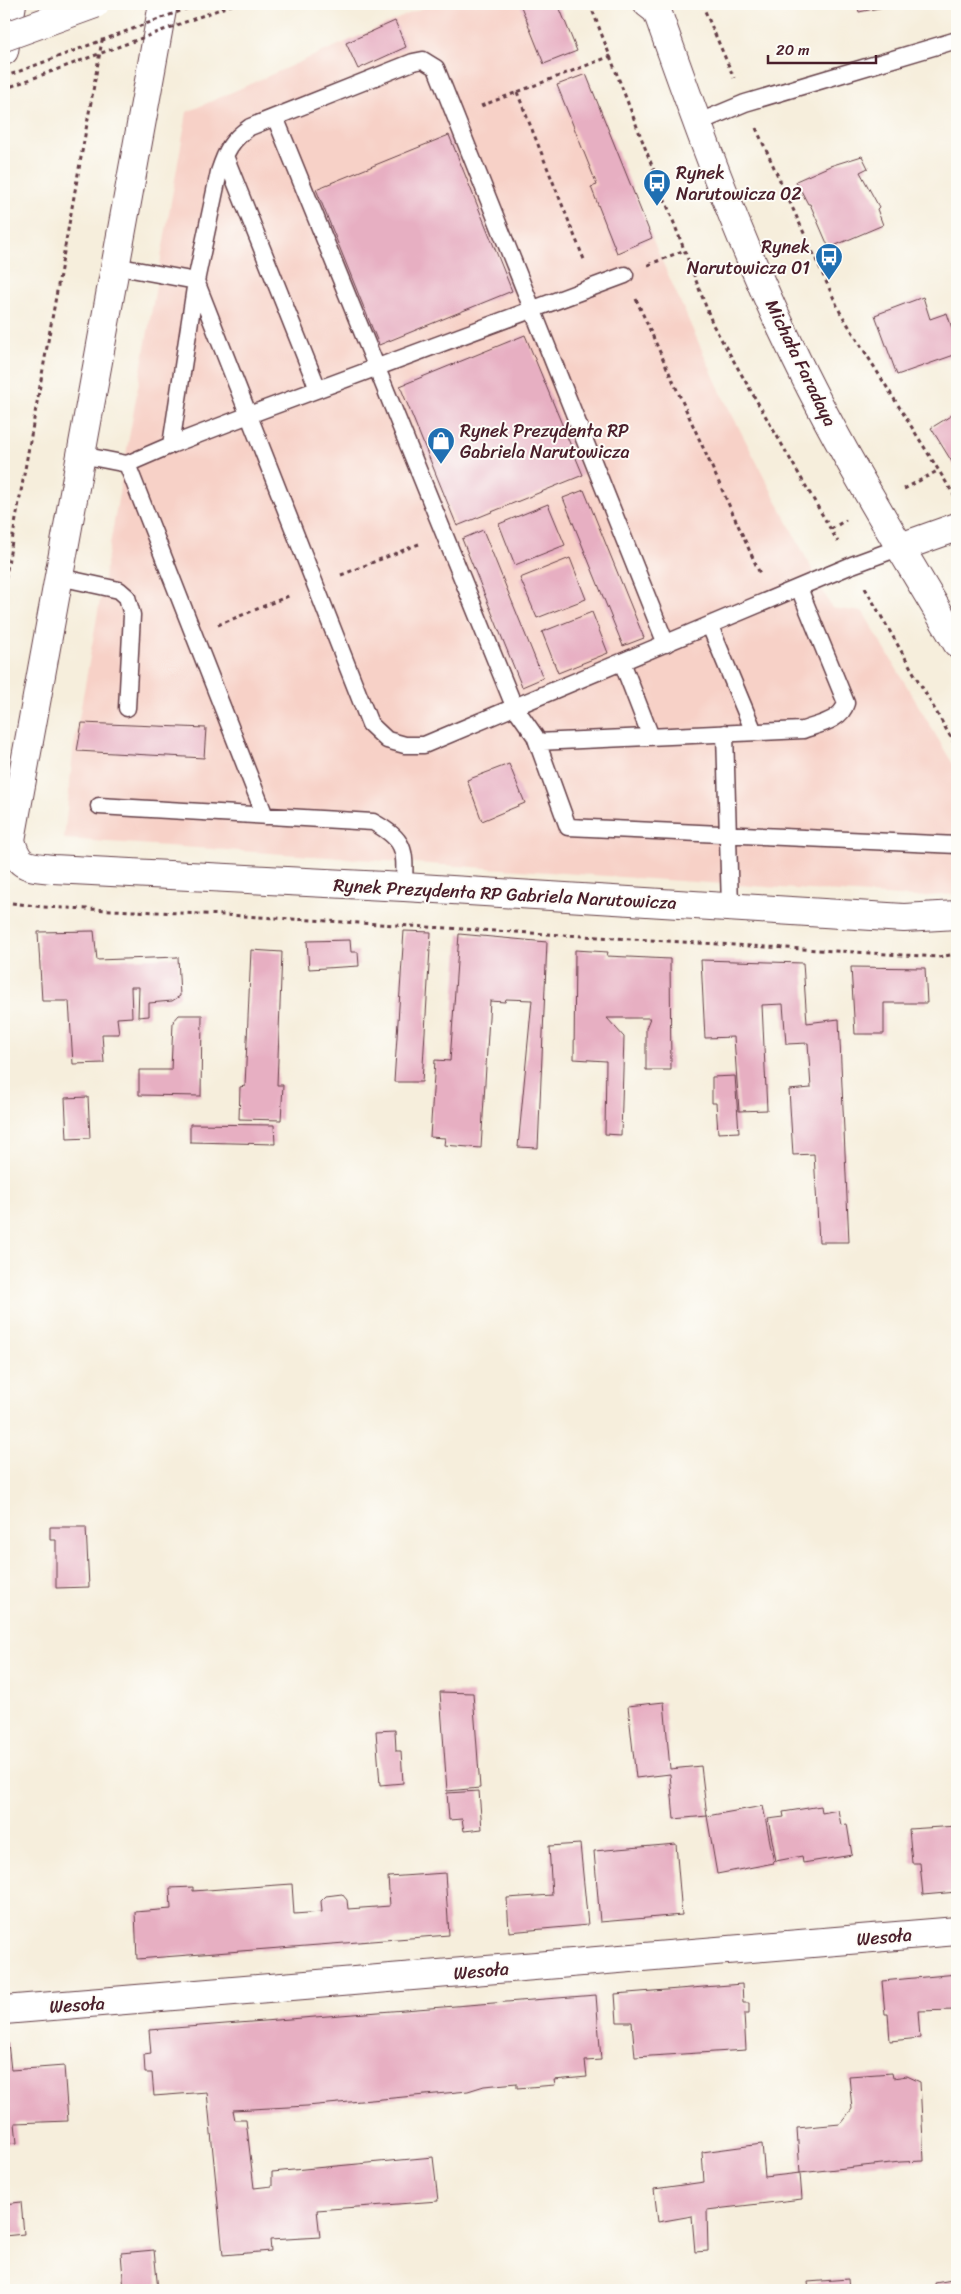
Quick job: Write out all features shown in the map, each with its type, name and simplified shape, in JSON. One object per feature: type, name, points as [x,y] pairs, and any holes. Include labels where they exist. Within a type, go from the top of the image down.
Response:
[{"type":"street","points":[[4,51],[12,4]]},
{"type":"street","points":[[4,38],[95,4]]},
{"type":"street","name":"Rynek Prezydenta RP Gabriela Narutowicza","points":[[162,4],[11,840],[15,856],[28,866],[53,869],[404,887],[904,918],[957,915]]},
{"type":"street","name":"Michała Faradaya","points":[[655,6],[697,123],[742,238],[789,345],[839,441],[957,643]]},
{"type":"street","points":[[901,547],[956,530]]},
{"type":"street","name":"Wesoła","points":[[4,2010],[957,1931]]},
{"type":"lane","points":[[697,123],[745,103],[957,40]]},
{"type":"lane","points":[[171,445],[196,281],[219,172],[235,138],[250,127],[413,62],[423,60],[436,68],[666,644]]},
{"type":"lane","points":[[276,117],[514,706],[537,742],[568,827],[957,845]]},
{"type":"lane","points":[[225,156],[318,389]]},
{"type":"lane","points":[[115,266],[196,281]]},
{"type":"lane","points":[[81,456],[127,464],[249,415],[532,308],[625,275]]},
{"type":"lane","points":[[196,281],[370,724],[387,740],[405,745],[424,745],[771,599],[901,547]]},
{"type":"lane","points":[[127,464],[265,816]]},
{"type":"lane","points":[[59,577],[119,590],[127,597],[132,616],[127,708]]},
{"type":"lane","points":[[537,742],[803,730],[837,717],[844,712],[846,703],[798,588]]},
{"type":"lane","points":[[710,626],[754,732]]},
{"type":"lane","points":[[622,662],[651,737]]},
{"type":"lane","points":[[725,733],[730,908]]},
{"type":"lane","points":[[99,806],[373,822],[391,832],[401,844],[405,858],[404,887]]},
{"type":"path","points":[[4,77],[199,4]]},
{"type":"path","points":[[4,89],[234,4]]},
{"type":"path","points":[[590,4],[713,325],[957,748]]},
{"type":"path","points":[[4,586],[104,32]]},
{"type":"path","points":[[455,116],[611,56]]},
{"type":"path","points":[[517,92],[594,286]]},
{"type":"path","points":[[776,174],[840,312],[957,500]]},
{"type":"path","points":[[685,250],[625,275],[771,599]]},
{"type":"path","points":[[4,902],[43,908],[225,915],[938,958],[957,954]]},
{"type":"shaded area","name":"Rynek Prezydenta RP Gabriela Narutowicza","points":[[431,4],[558,4],[657,250],[723,397],[832,608],[863,612],[957,771],[957,894],[914,897],[64,839],[73,752],[187,112]]},
{"type":"building","points":[[520,4],[558,4],[577,51],[544,64]]},
{"type":"building","points":[[857,4],[894,4],[894,5],[859,12]]},
{"type":"building","points":[[395,21],[406,47],[358,69],[346,43]]},
{"type":"building","points":[[586,74],[652,238],[617,253],[591,187],[597,185],[557,85]]},
{"type":"building","points":[[449,135],[512,291],[379,345],[316,189]]},
{"type":"building","points":[[862,156],[868,168],[860,172],[879,207],[877,209],[883,225],[829,248],[810,204],[808,204],[796,181],[830,166]]},
{"type":"building","points":[[923,297],[930,319],[947,313],[957,344],[957,354],[897,375],[875,315]]},
{"type":"building","points":[[525,335],[583,475],[457,526],[400,386]]},
{"type":"building","points":[[957,412],[957,470],[931,428]]},
{"type":"building","points":[[584,490],[644,638],[623,646],[563,498]]},
{"type":"building","points":[[548,504],[565,545],[515,565],[499,524]]},
{"type":"building","points":[[483,530],[543,678],[522,687],[462,539]]},
{"type":"building","points":[[570,558],[586,599],[537,618],[520,578]]},
{"type":"building","points":[[592,612],[608,653],[558,673],[542,632]]},
{"type":"building","points":[[82,723],[206,728],[204,758],[77,751]]},
{"type":"building","points":[[509,764],[525,803],[482,821],[467,780]]},
{"type":"building","points":[[94,931],[97,960],[178,957],[180,996],[172,1001],[149,1003],[149,1016],[138,1017],[139,987],[131,987],[132,1017],[117,1018],[119,1034],[102,1034],[104,1063],[73,1064],[69,1001],[42,1001],[38,932]]},
{"type":"building","points":[[404,931],[431,932],[422,1082],[394,1082]]},
{"type":"building","points":[[459,934],[547,942],[538,1148],[518,1147],[532,1000],[506,999],[505,1002],[490,1001],[481,1148],[444,1145],[445,1138],[430,1137],[435,1060],[450,1061]]},
{"type":"building","points":[[350,940],[351,952],[358,952],[359,966],[309,969],[307,941]]},
{"type":"building","points":[[251,950],[282,952],[277,1085],[283,1085],[281,1120],[239,1119],[240,1087],[245,1086]]},
{"type":"building","points":[[575,950],[608,952],[607,956],[670,959],[671,1070],[646,1070],[646,1028],[650,1018],[607,1018],[624,1037],[621,1135],[605,1134],[606,1061],[574,1059]]},
{"type":"building","points":[[701,960],[803,963],[807,1023],[839,1019],[849,1242],[819,1242],[814,1154],[793,1155],[789,1090],[811,1088],[808,1043],[786,1044],[783,1004],[762,1005],[767,1110],[739,1111],[734,1037],[705,1038]]},
{"type":"building","points":[[851,967],[925,968],[927,1003],[884,1003],[884,1034],[855,1034]]},
{"type":"building","points":[[179,1015],[202,1015],[201,1096],[139,1095],[139,1070],[171,1070],[173,1022]]},
{"type":"building","points":[[735,1076],[739,1132],[718,1133],[716,1103],[712,1103],[712,1077]]},
{"type":"building","points":[[88,1097],[90,1138],[67,1139],[65,1098]]},
{"type":"building","points":[[190,1124],[274,1125],[275,1144],[190,1142]]},
{"type":"building","points":[[50,1527],[86,1527],[89,1587],[56,1588],[56,1540],[50,1540]]},
{"type":"building","points":[[440,1692],[473,1693],[480,1788],[447,1791]]},
{"type":"building","points":[[664,1702],[670,1769],[701,1766],[707,1816],[674,1819],[670,1774],[636,1778],[628,1706]]},
{"type":"building","points":[[395,1730],[396,1751],[401,1751],[403,1783],[380,1785],[376,1731]]},
{"type":"building","points":[[479,1791],[482,1829],[464,1831],[462,1819],[449,1820],[447,1793]]},
{"type":"building","points":[[763,1806],[774,1863],[717,1874],[707,1816]]},
{"type":"building","points":[[821,1806],[822,1813],[838,1810],[841,1825],[847,1824],[852,1855],[803,1863],[802,1856],[776,1861],[768,1819],[784,1817],[783,1812]]},
{"type":"building","points":[[957,1826],[957,1892],[923,1895],[920,1863],[912,1863],[909,1829]]},
{"type":"building","points":[[580,1844],[588,1925],[509,1932],[507,1898],[552,1895],[549,1846]]},
{"type":"building","points":[[676,1844],[682,1915],[600,1922],[594,1851]]},
{"type":"building","points":[[445,1873],[449,1935],[137,1959],[135,1912],[171,1909],[170,1888],[193,1887],[193,1891],[292,1884],[294,1914],[322,1912],[321,1901],[326,1896],[342,1894],[347,1900],[348,1909],[390,1906],[388,1877]]},
{"type":"building","points":[[957,1974],[957,2033],[955,2033],[955,2010],[918,2011],[920,2038],[890,2041],[888,2014],[885,2014],[882,1981]]},
{"type":"building","points":[[742,1984],[743,2003],[749,2003],[749,2014],[744,2014],[746,2050],[635,2057],[632,2022],[617,2022],[615,1994]]},
{"type":"building","points":[[596,1995],[601,2060],[585,2061],[587,2077],[554,2080],[555,2085],[517,2088],[517,2083],[484,2086],[468,2091],[307,2106],[233,2110],[235,2120],[246,2120],[254,2188],[272,2186],[272,2172],[433,2157],[438,2201],[317,2210],[320,2237],[270,2240],[271,2251],[223,2255],[207,2092],[154,2096],[152,2073],[145,2073],[144,2055],[151,2054],[149,2030]]},
{"type":"building","points":[[4,2043],[8,2043],[11,2070],[64,2066],[68,2121],[15,2123],[17,2143],[4,2144]]},
{"type":"building","points":[[892,2073],[893,2078],[907,2076],[920,2082],[924,2161],[800,2173],[797,2128],[840,2124],[852,2109],[849,2076]]},
{"type":"building","points":[[762,2144],[765,2177],[800,2173],[802,2199],[707,2210],[708,2251],[695,2252],[692,2216],[658,2222],[654,2189],[704,2182],[702,2152]]},
{"type":"building","points":[[21,2202],[24,2234],[4,2236],[4,2204]]},
{"type":"building","points":[[154,2250],[158,2290],[124,2290],[121,2253]]},
{"type":"building","points":[[848,2279],[849,2290],[809,2290],[808,2282]]},
{"type":"building","points":[[952,2280],[953,2290],[936,2290],[935,2283]]},
{"type":"place","name":"Rynek Narutowicza 02","points":[[657,207]]},
{"type":"place","name":"Rynek Narutowicza 01","points":[[829,281]]},
{"type":"place","name":"Rynek Prezydenta RP Gabriela Narutowicza","points":[[441,465]]}]
